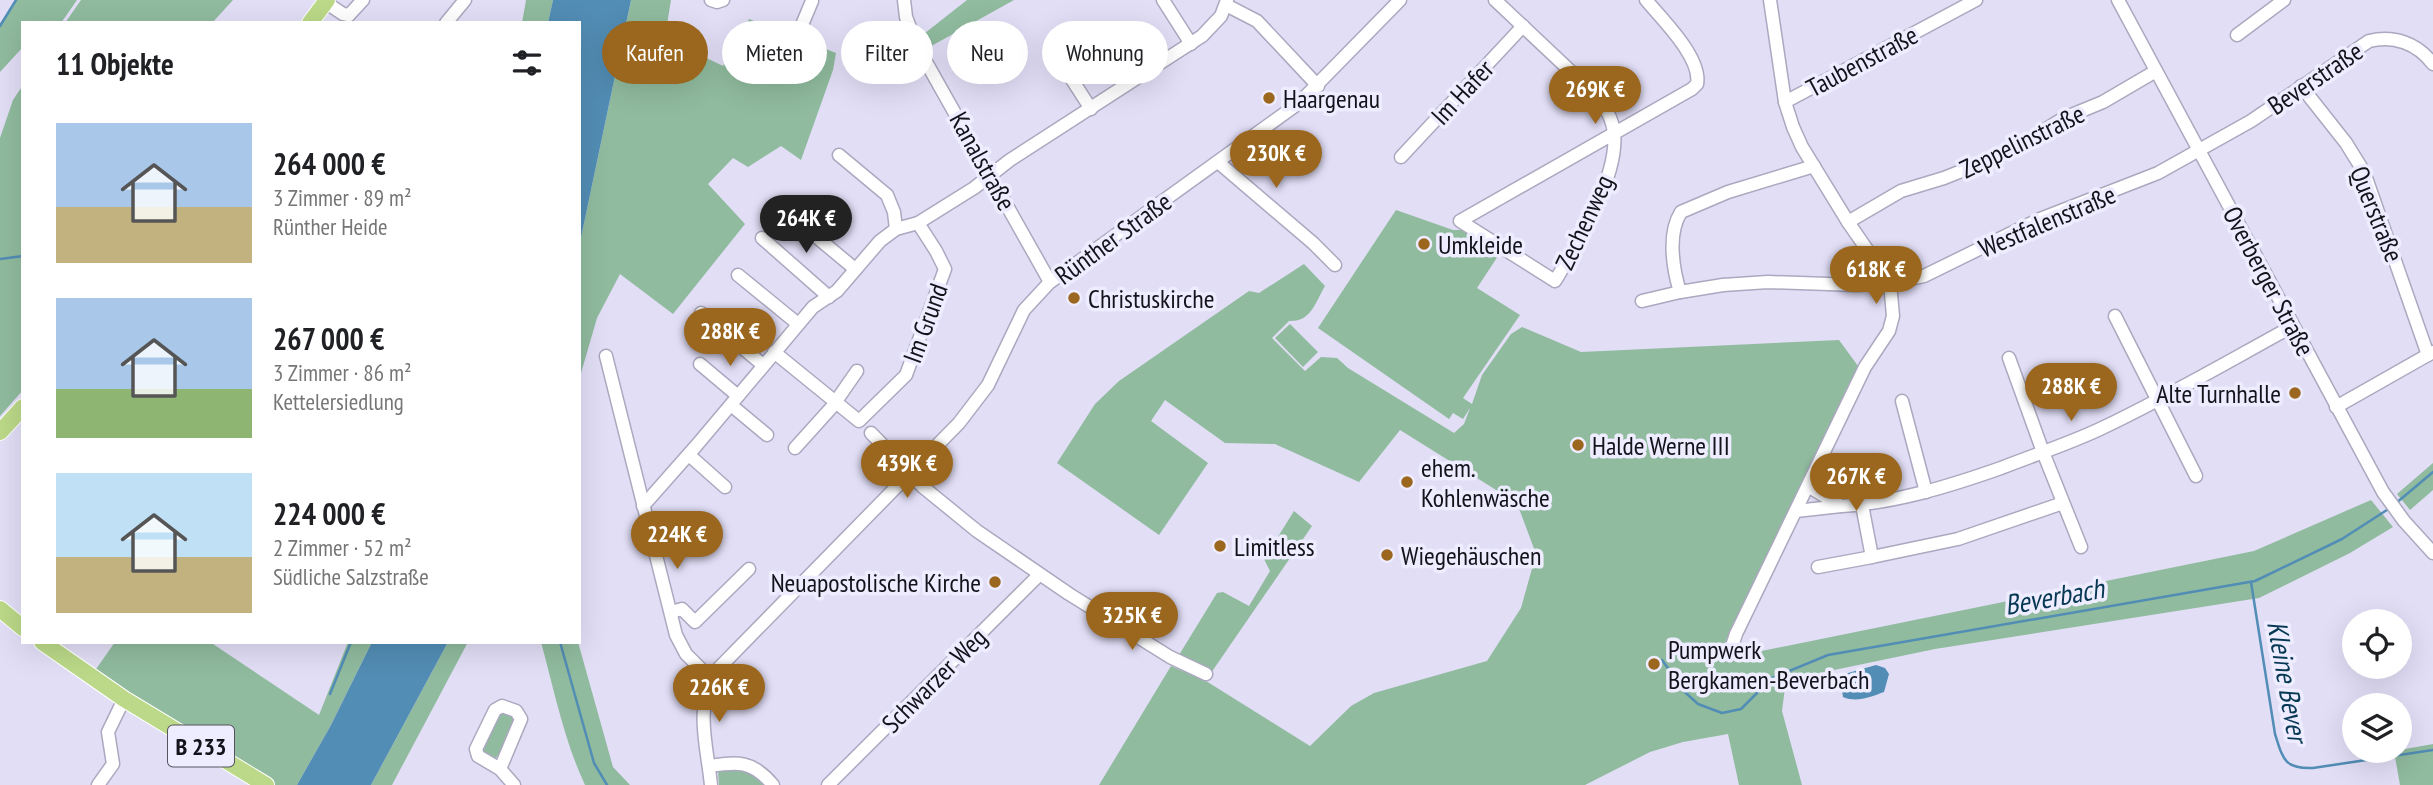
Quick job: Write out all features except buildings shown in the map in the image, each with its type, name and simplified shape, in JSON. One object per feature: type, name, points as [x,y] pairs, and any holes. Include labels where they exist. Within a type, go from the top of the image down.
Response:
[{"type":"main road","points":[[311,21],[326,1]]},
{"type":"main road","points":[[0,432],[21,409]]},
{"type":"main road","points":[[0,609],[21,626]]},
{"type":"main road","name":"B 233","points":[[45,644],[124,699],[267,785]]},
{"type":"street","points":[[326,1],[348,19],[363,0]]},
{"type":"street","points":[[448,21],[465,0]]},
{"type":"street","points":[[711,0],[723,0]]},
{"type":"street","points":[[803,21],[810,0]]},
{"type":"street","name":"Kanalstraße","points":[[904,0],[906,17],[917,46],[991,173],[1050,282]]},
{"type":"street","points":[[1163,0],[1191,44]]},
{"type":"street","name":"Rünther Straße","points":[[711,785],[702,724],[705,697],[711,679],[738,647],[911,473],[975,403],[988,385],[1024,310],[1050,282],[1299,103],[1400,0]]},
{"type":"street","name":"Zechenweg","points":[[1495,0],[1599,98],[1614,132],[1613,159],[1589,220],[1555,281],[1460,221],[1614,132]]},
{"type":"street","points":[[1614,132],[1697,84],[1696,70],[1681,43],[1646,0]]},
{"type":"street","points":[[1729,655],[1736,634],[1865,367],[1889,331],[1894,316],[1890,283],[1848,222],[1793,127],[1786,102],[1770,0]]},
{"type":"street","name":"Taubenstraße","points":[[1786,102],[1976,0]]},
{"type":"street","name":"Overberger Straße","points":[[2118,0],[2387,499],[2433,553]]},
{"type":"street","points":[[2237,35],[2284,0]]},
{"type":"street","points":[[643,506],[813,307],[829,297],[880,241],[896,229],[918,223],[974,188],[991,173],[1191,44],[1213,26],[1226,3],[1256,20],[1318,86]]},
{"type":"street","name":"Im Hafer","points":[[1401,157],[1523,26]]},
{"type":"street","name":"Beverstraße","points":[[2199,151],[2251,121],[2361,46],[2378,39],[2404,41],[2422,52],[2433,64]]},
{"type":"street","name":"Zeppelinstraße","points":[[1848,222],[1901,191],[2009,152],[2064,118],[2103,102],[2156,71]]},
{"type":"street","points":[[1075,84],[1091,109]]},
{"type":"street","name":"Querstraße","points":[[2301,86],[2346,143],[2364,172],[2430,354]]},
{"type":"street","name":"Westfalenstraße","points":[[1642,301],[1680,292],[1768,282],[1857,285],[1917,278],[1939,270],[2040,219],[2132,185],[2199,151]]},
{"type":"street","points":[[839,155],[887,195],[894,212],[896,229]]},
{"type":"street","points":[[1218,162],[1335,265]]},
{"type":"street","points":[[1680,292],[1673,254],[1675,225],[1681,212],[1728,192],[1814,166]]},
{"type":"street","points":[[783,209],[855,269]]},
{"type":"street","name":"Im Grund","points":[[774,352],[859,421],[906,375],[945,269],[918,223]]},
{"type":"street","points":[[762,238],[829,297]]},
{"type":"street","points":[[738,275],[798,324]]},
{"type":"street","points":[[701,313],[763,365]]},
{"type":"street","points":[[2115,316],[2196,476]]},
{"type":"street","points":[[1796,510],[1862,505],[1926,492],[2043,452],[2157,401],[2293,326]]},
{"type":"street","points":[[2336,407],[2430,354]]},
{"type":"street","points":[[606,356],[676,635],[686,654],[711,679]]},
{"type":"street","points":[[2010,358],[2043,452],[2081,547]]},
{"type":"street","points":[[700,364],[767,435]]},
{"type":"street","points":[[795,449],[832,407],[857,370]]},
{"type":"street","points":[[1902,401],[1926,492]]},
{"type":"street","points":[[871,433],[923,487],[976,531],[1170,657],[1206,674]]},
{"type":"street","points":[[689,454],[726,487]]},
{"type":"street","points":[[1808,486],[1841,506]]},
{"type":"street","points":[[1818,567],[1958,539],[2063,503]]},
{"type":"street","points":[[1862,505],[1872,557]]},
{"type":"street","points":[[671,612],[682,609],[695,622],[749,569]]},
{"type":"street","name":"Schwarzer Weg","points":[[828,785],[1040,575]]},
{"type":"street","points":[[98,785],[113,764],[108,732],[124,699]]},
{"type":"street","points":[[500,769],[521,719],[516,711],[502,706],[495,710],[476,749],[481,758],[500,769],[514,785]]},
{"type":"street","points":[[709,766],[740,762],[748,765],[773,785]]},
{"type":"green space","points":[[17,0],[77,0],[62,21],[21,21],[21,49],[0,72],[0,24]]},
{"type":"green space","points":[[81,0],[233,0],[214,21],[66,21]]},
{"type":"green space","points":[[526,0],[553,0],[548,21],[522,21]]},
{"type":"green space","points":[[631,0],[671,0],[668,21],[627,21]]},
{"type":"green space","points":[[967,0],[1014,0],[976,21],[947,21],[947,37],[933,45],[933,27]]},
{"type":"green space","points":[[827,49],[836,53],[833,70],[801,160],[781,146],[748,167],[733,158],[708,184],[745,224],[673,314],[620,274],[597,318],[581,373],[581,238],[613,84],[708,84],[708,59],[722,66],[722,84],[827,84]]},
{"type":"green space","points":[[21,88],[21,392],[0,416],[0,138],[13,100]]},
{"type":"green space","points":[[1396,210],[1453,230],[1462,230],[1500,253],[1477,288],[1520,315],[1463,398],[1472,404],[1482,375],[1511,334],[1522,327],[1581,352],[1839,340],[1861,370],[1729,634],[1732,657],[2254,551],[2371,500],[2393,527],[2350,553],[2259,598],[1935,649],[1786,680],[1782,711],[1802,785],[1739,785],[1728,734],[1683,742],[1650,752],[1585,785],[1099,785],[1171,666],[1206,681],[1310,746],[1351,706],[1374,693],[1487,661],[1521,608],[1536,554],[1517,503],[1400,430],[1359,482],[1275,444],[1225,443],[1165,400],[1151,421],[1208,463],[1159,535],[1057,463],[1095,404],[1119,381],[1249,291],[1259,293],[1304,264],[1325,286],[1307,315],[1289,321],[1272,338],[1305,371],[1321,357],[1337,358],[1348,368],[1454,433],[1464,424],[1470,408],[1463,419],[1453,413],[1449,419],[1318,328]]},
{"type":"green space","points":[[1290,324],[1318,352],[1303,367],[1275,338]]},
{"type":"green space","points":[[2433,463],[2433,490],[2410,510],[2397,494]]},
{"type":"green space","points":[[1294,511],[1312,526],[1211,673],[1179,655],[1217,593],[1223,592],[1249,606],[1270,571],[1264,559]]},
{"type":"green space","points":[[114,644],[213,644],[319,715],[347,644],[371,644],[331,725],[297,785],[257,785],[94,672]]},
{"type":"green space","points":[[447,644],[467,644],[392,785],[371,785]]},
{"type":"green space","points":[[542,644],[579,644],[613,767],[630,785],[585,785],[565,733]]},
{"type":"green space","points":[[504,710],[515,718],[500,753],[494,760],[481,751],[497,715]]},
{"type":"green space","points":[[2433,744],[2433,785],[2400,785],[2396,763],[2412,763],[2412,748]]},
{"type":"green space","points":[[743,767],[769,785],[719,785],[718,770]]},
{"type":"water","points":[[553,0],[631,0],[627,21],[602,21],[602,84],[613,84],[581,238],[581,21],[548,21]]},
{"type":"water","points":[[371,644],[447,644],[371,785],[297,785],[331,725]]},
{"type":"water","points":[[1876,665],[1885,668],[1889,674],[1884,692],[1858,699],[1843,697],[1840,678]]},
{"type":"waterway","points":[[0,26],[16,0]]},
{"type":"waterway","name":"Beverbach","points":[[0,259],[21,256]]},
{"type":"waterway","name":"Beverbach","points":[[2395,504],[2433,472]]},
{"type":"waterway","name":"Beverbach","points":[[1677,685],[1698,704],[1722,713],[1741,709],[1772,678],[1828,655],[2255,581],[2342,539],[2390,508]]},
{"type":"waterway","name":"Kleine Bever","points":[[2251,582],[2275,734],[2286,761],[2296,767],[2313,768],[2433,750]]},
{"type":"waterway","points":[[330,694],[350,644]]},
{"type":"waterway","name":"Beverbach","points":[[561,644],[594,763],[607,785]]},
{"type":"waterway","name":"Beverbach","points":[[1662,660],[1670,671]]},
{"type":"place","name":"Haargenau","points":[[1269,98]]},
{"type":"place","name":"Umkleide","points":[[1424,244]]},
{"type":"place","name":"Christuskirche","points":[[1074,298]]},
{"type":"place","name":"Alte Turnhalle","points":[[2295,393]]},
{"type":"place","name":"Halde Werne III","points":[[1578,445]]},
{"type":"place","name":"ehem. Kohlenwäsche","points":[[1407,482]]},
{"type":"place","name":"Limitless","points":[[1220,546]]},
{"type":"place","name":"Wiegehäuschen","points":[[1387,555]]},
{"type":"place","name":"Neuapostolische Kirche","points":[[995,582]]},
{"type":"place","name":"Pumpwerk Bergkamen-Beverbach","points":[[1654,664]]}]
